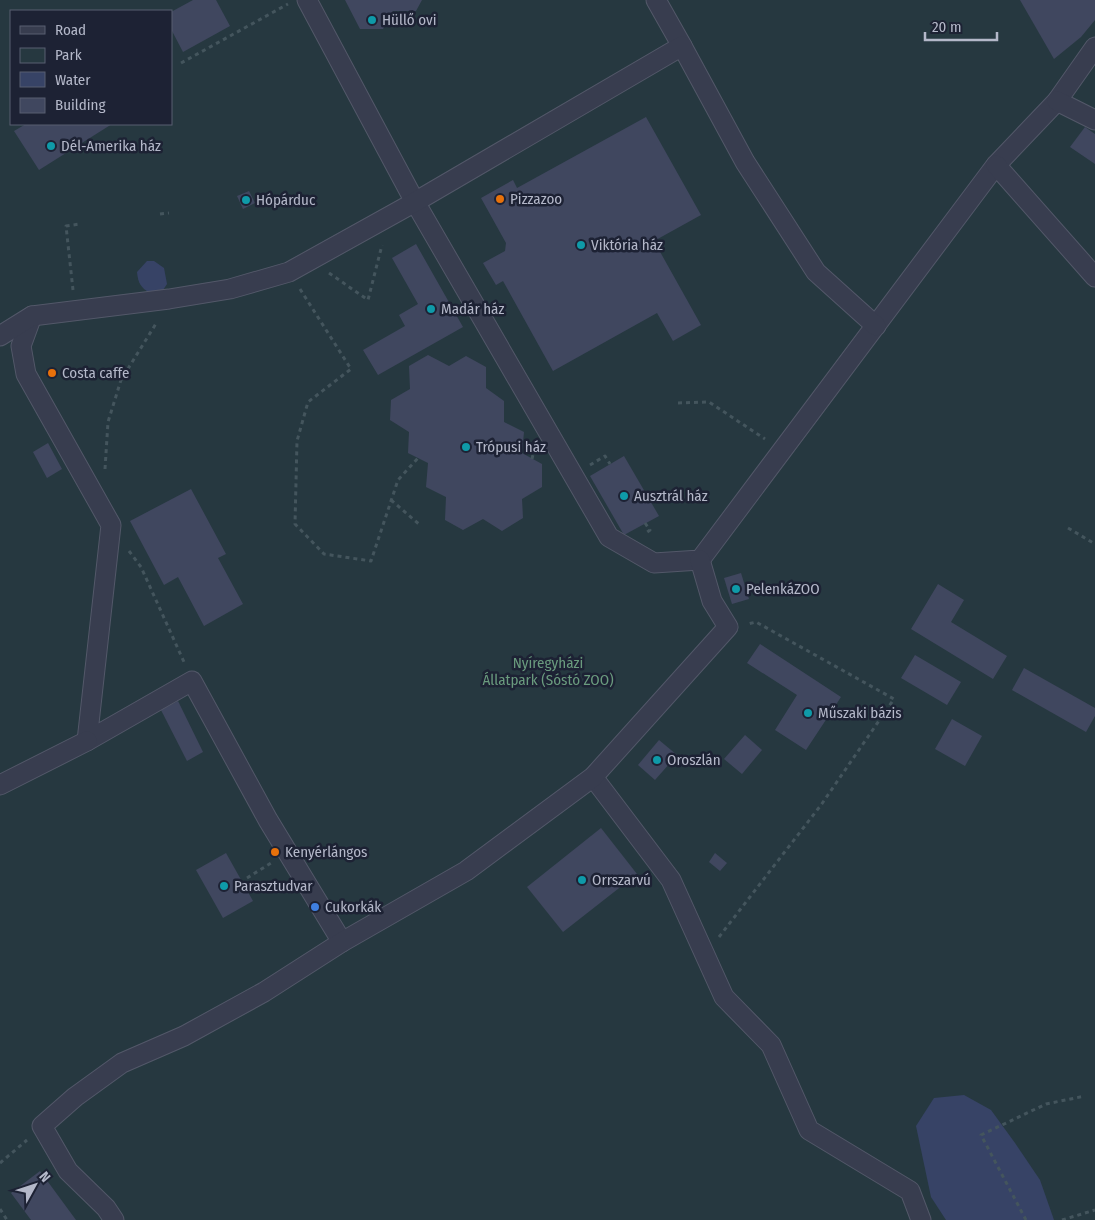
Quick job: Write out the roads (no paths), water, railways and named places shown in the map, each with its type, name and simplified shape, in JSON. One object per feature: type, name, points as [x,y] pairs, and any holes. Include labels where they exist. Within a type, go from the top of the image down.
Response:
[{"type":"street","points":[[307,0],[415,202],[610,537],[654,563],[700,560],[996,166],[1057,101],[1095,47]]},
{"type":"street","points":[[656,0],[745,162],[816,272],[876,326]]},
{"type":"street","points":[[0,336],[32,316],[169,299],[230,289],[289,272],[389,217],[682,46]]},
{"type":"street","points":[[1057,101],[1095,120]]},
{"type":"street","points":[[996,166],[1095,277]]},
{"type":"street","points":[[32,316],[21,346],[26,374],[110,525],[87,741]]},
{"type":"street","points":[[114,1220],[106,1208],[68,1171],[42,1126],[75,1097],[122,1063],[184,1036],[264,992],[342,942],[466,871],[593,776],[728,627],[712,601],[700,560]]},
{"type":"street","points":[[0,785],[87,741],[192,681],[268,820],[342,942]]},
{"type":"street","points":[[593,776],[671,880],[724,997],[771,1045],[809,1130],[910,1191],[921,1220]]},
{"type":"water","points":[[147,261],[154,261],[164,268],[167,284],[163,290],[150,293],[140,285],[137,272]]},
{"type":"water","points":[[964,1095],[991,1110],[1015,1143],[1040,1180],[1054,1220],[946,1220],[931,1197],[916,1126],[934,1098]]},
{"type":"place","name":"Hüllő ovi","points":[[372,20]]},
{"type":"place","name":"Dél-Amerika ház","points":[[51,146]]},
{"type":"place","name":"Pizzazoo","points":[[500,199]]},
{"type":"place","name":"Hópárduc","points":[[246,200]]},
{"type":"place","name":"Viktória ház","points":[[581,245]]},
{"type":"place","name":"Madár ház","points":[[431,309]]},
{"type":"place","name":"Costa caffe","points":[[52,373]]},
{"type":"place","name":"Trópusi ház","points":[[466,447]]},
{"type":"place","name":"Ausztrál ház","points":[[624,496]]},
{"type":"place","name":"PelenkáZOO","points":[[736,589]]},
{"type":"place","name":"Műszaki bázis","points":[[808,713]]},
{"type":"place","name":"Oroszlán","points":[[657,760]]},
{"type":"place","name":"Kenyérlángos","points":[[275,852]]},
{"type":"place","name":"Orrszarvú","points":[[582,880]]},
{"type":"place","name":"Parasztudvar","points":[[224,886]]},
{"type":"place","name":"Cukorkák","points":[[315,907]]},
{"type":"park label","name":"Nyíregyházi Állatpark (Sóstó ZOO)","points":[[548,672]]}]
